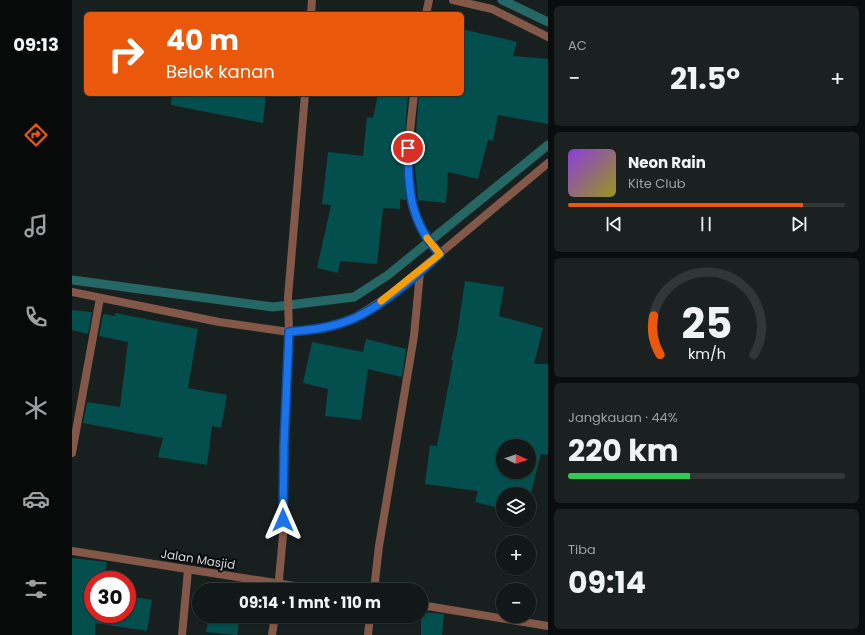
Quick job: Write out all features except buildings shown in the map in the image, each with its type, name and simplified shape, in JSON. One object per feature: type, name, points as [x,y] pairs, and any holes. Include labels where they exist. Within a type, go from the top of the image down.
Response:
[{"type":"street","points":[[311,12],[312,0]]},
{"type":"street","points":[[426,12],[429,0]]},
{"type":"street","points":[[453,0],[492,9],[548,37]]},
{"type":"street","points":[[278,583],[283,535],[284,445],[289,332],[287,314],[305,96]]},
{"type":"street","points":[[414,96],[408,148],[408,187],[419,225],[432,246],[440,254]]},
{"type":"street","points":[[72,292],[219,322],[289,332],[322,328],[351,320],[389,296],[420,272],[548,163]]},
{"type":"street","points":[[375,583],[379,546],[414,336],[420,272]]},
{"type":"street","points":[[73,449],[100,298]]},
{"type":"street","name":"Jalan Masjid","points":[[72,551],[257,583]]},
{"type":"street","points":[[182,635],[188,570]]},
{"type":"street","points":[[428,606],[548,626]]},
{"type":"street","points":[[272,635],[273,623]]},
{"type":"street","points":[[368,635],[369,623]]},
{"type":"waterway","points":[[502,0],[548,22]]},
{"type":"waterway","points":[[72,280],[273,307],[354,297],[388,275],[548,145]]},
{"type":"slow traffic","points":[[381,301],[400,288],[440,254],[427,238]]},
{"type":"route","points":[[283,520],[284,445],[289,332],[322,328],[351,320],[389,296],[440,254],[432,246],[416,219],[408,187],[408,148]]}]
